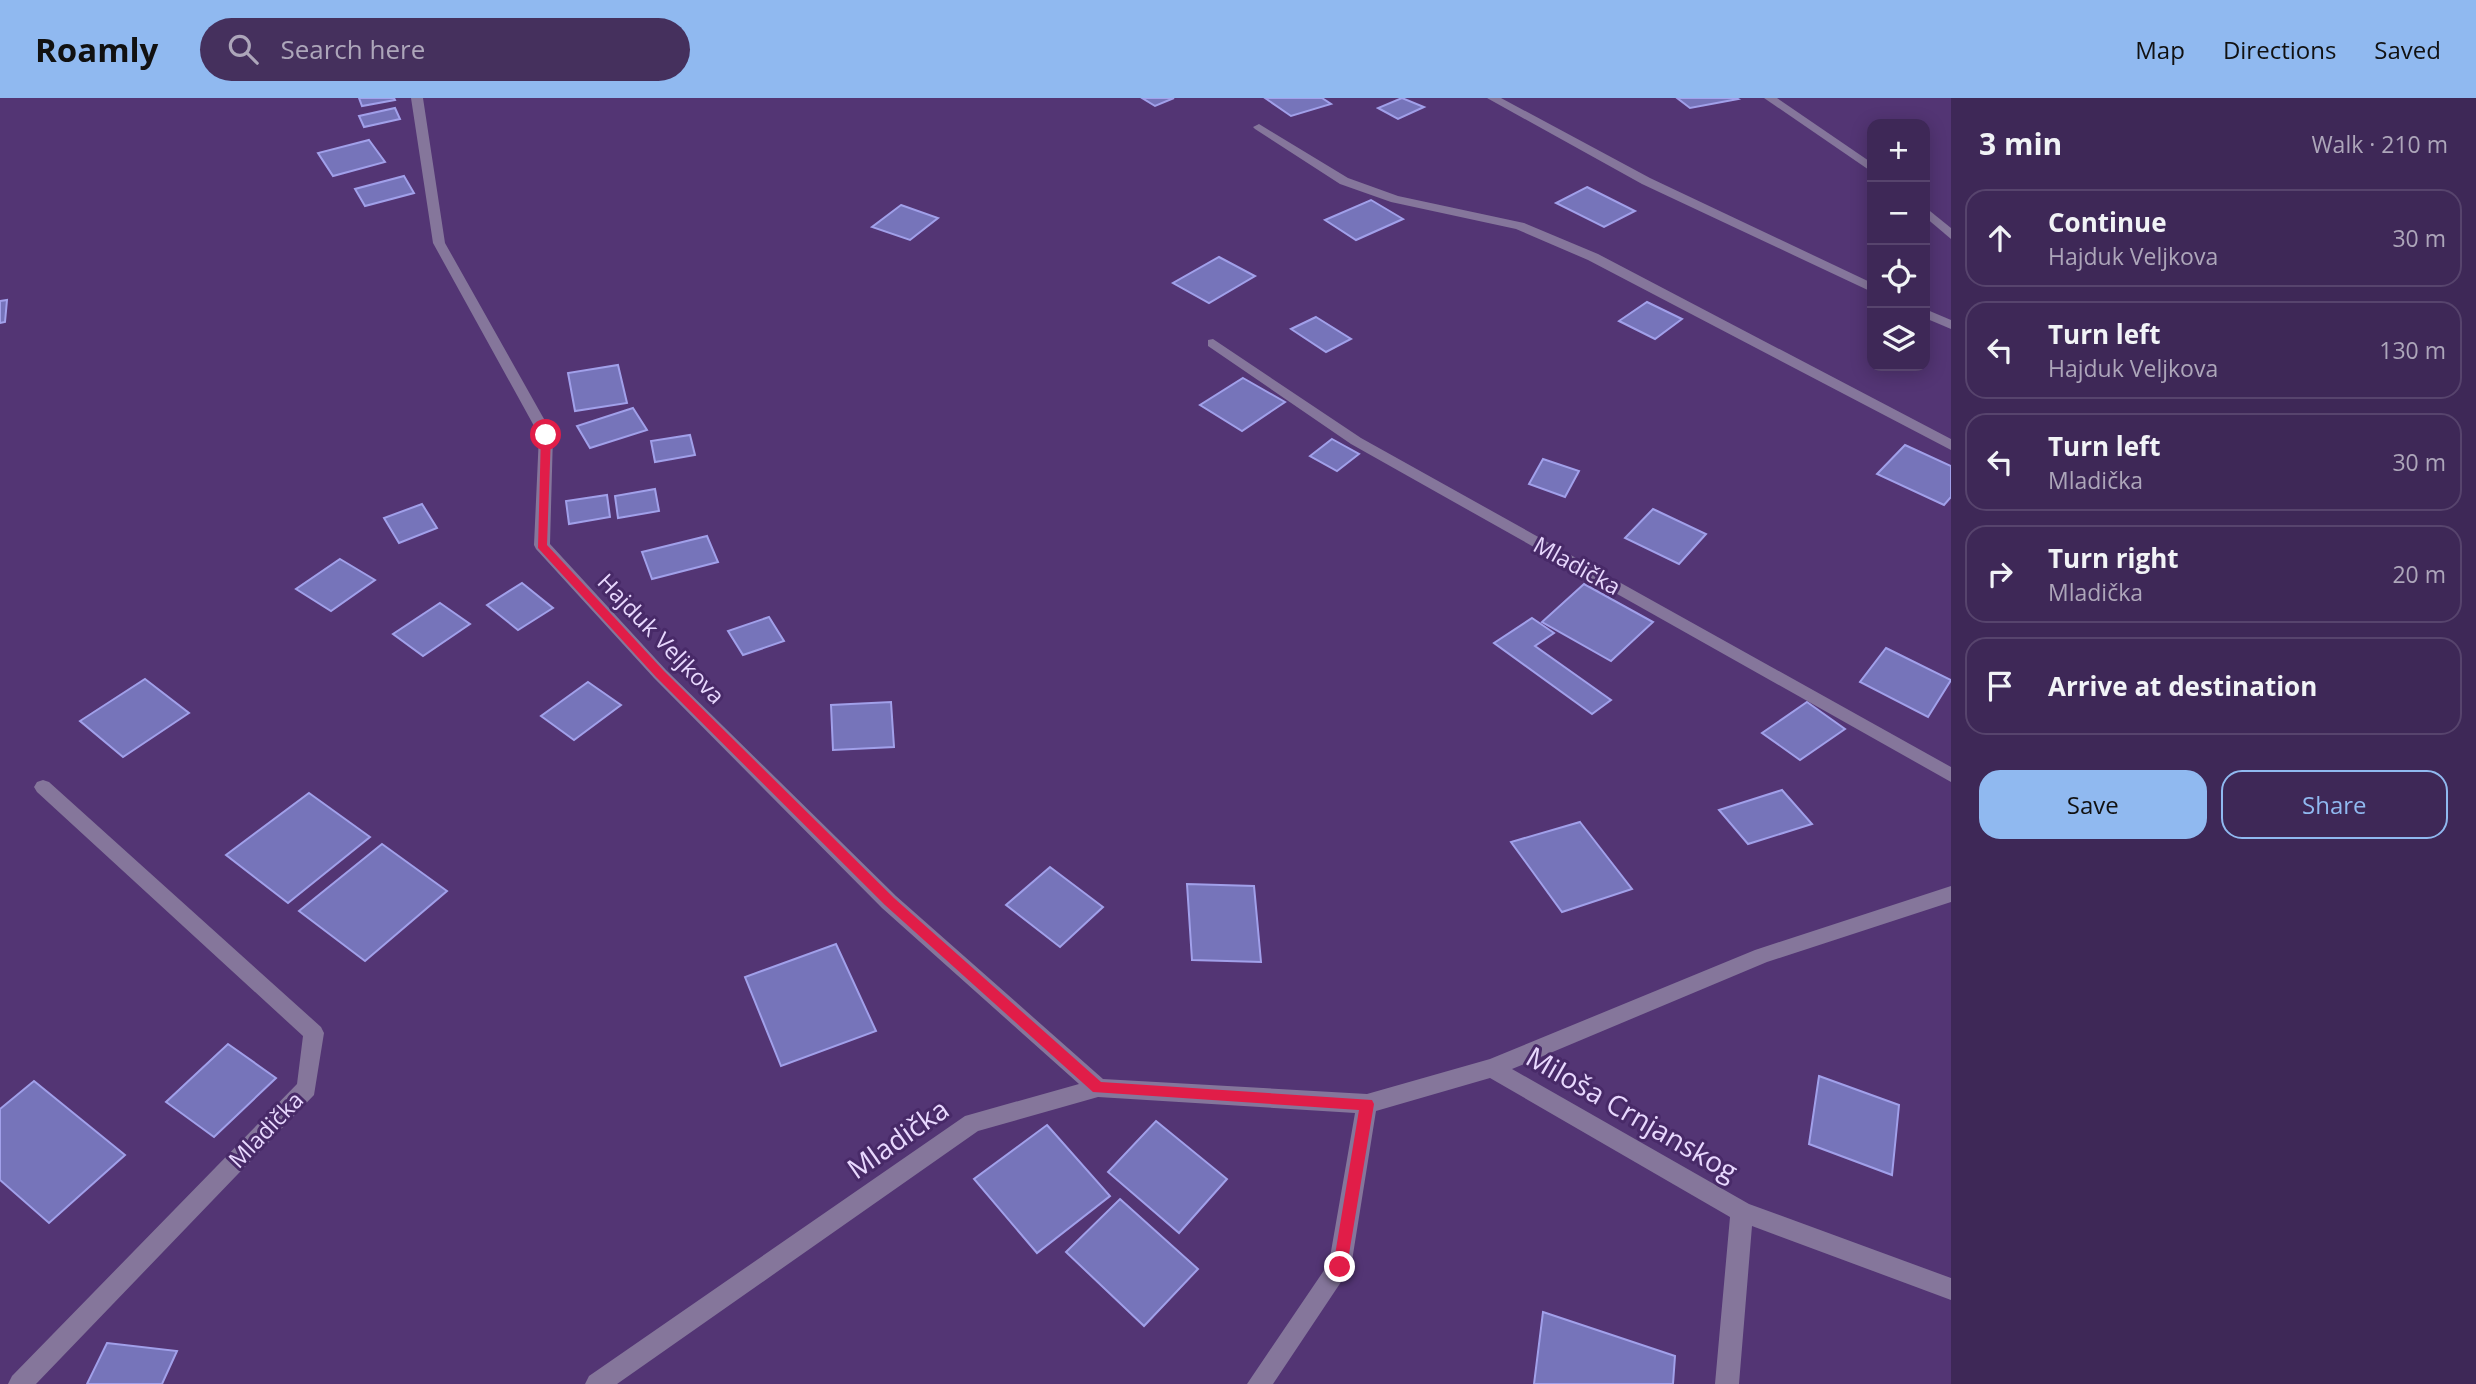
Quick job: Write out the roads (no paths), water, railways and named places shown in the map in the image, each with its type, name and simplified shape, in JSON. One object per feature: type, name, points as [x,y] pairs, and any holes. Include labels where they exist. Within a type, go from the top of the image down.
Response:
[{"type":"street","name":"Hajduk Veljkova","points":[[417,98],[439,243],[546,435],[542,545],[660,674],[889,902],[1098,1088]]},
{"type":"street","points":[[1493,98],[1646,181],[1867,286]]},
{"type":"street","points":[[1770,98],[1867,166]]},
{"type":"street","points":[[1259,127],[1344,181],[1395,199],[1520,226],[1593,257],[1951,445]]},
{"type":"street","points":[[1930,216],[1951,235]]},
{"type":"street","points":[[1930,316],[1951,326]]},
{"type":"street","name":"Mladička","points":[[1213,343],[1356,441],[1951,775]]},
{"type":"street","name":"Mladička","points":[[20,1384],[307,1088],[314,1033],[43,788]]},
{"type":"street","name":"Mladička","points":[[597,1384],[972,1123],[1098,1088],[1367,1104],[1492,1068],[1762,956],[1951,894]]},
{"type":"street","name":"Miloša Crnjanskog","points":[[1492,1068],[1742,1212],[1951,1289]]},
{"type":"street","points":[[1259,1384],[1340,1267],[1367,1104]]},
{"type":"street","name":"Miloša Crnjanskog","points":[[1727,1384],[1742,1212]]}]
